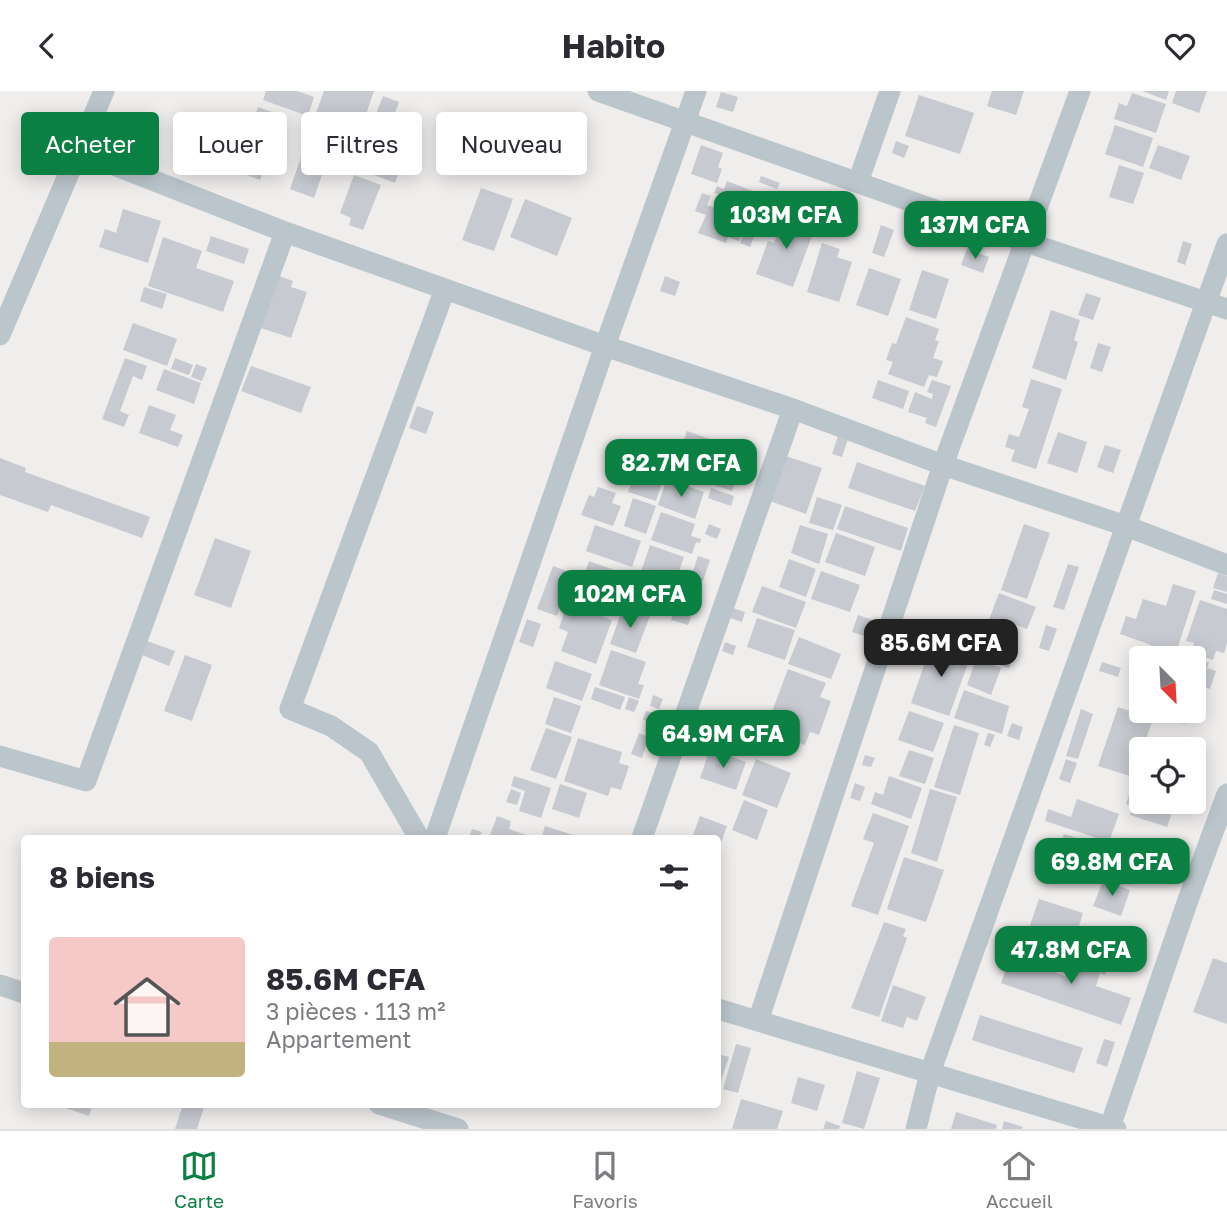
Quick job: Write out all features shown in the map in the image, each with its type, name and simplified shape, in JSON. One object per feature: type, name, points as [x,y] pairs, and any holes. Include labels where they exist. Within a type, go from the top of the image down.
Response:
[{"type":"street","points":[[95,112],[104,91]]},
{"type":"street","points":[[598,91],[1023,241],[1227,309]]},
{"type":"street","points":[[436,835],[605,345],[696,91]]},
{"type":"street","points":[[858,182],[890,91]]},
{"type":"street","points":[[758,1021],[943,465],[1080,91]]},
{"type":"street","points":[[0,335],[68,175]]},
{"type":"street","points":[[139,175],[285,232],[793,409],[943,465],[1126,526],[1227,565]]},
{"type":"street","points":[[0,755],[86,781],[285,232]]},
{"type":"street","points":[[916,1129],[930,1073],[1227,243]]},
{"type":"street","points":[[417,835],[369,752],[331,726],[290,709],[445,289]]},
{"type":"street","points":[[643,835],[793,409]]},
{"type":"street","points":[[721,1010],[1113,1128],[1188,900],[1227,794]]},
{"type":"street","points":[[0,985],[21,992]]},
{"type":"street","points":[[392,1108],[458,1129]]},
{"type":"building","points":[[266,91],[297,91],[314,97],[309,112],[301,114],[263,100]]},
{"type":"building","points":[[324,91],[374,91],[367,112],[316,112]]},
{"type":"building","points":[[992,91],[1024,91],[1016,115],[987,106]]},
{"type":"building","points":[[1142,91],[1169,91],[1166,100]]},
{"type":"building","points":[[1176,91],[1207,91],[1199,113],[1172,103]]},
{"type":"building","points":[[721,92],[738,97],[733,112],[716,107]]},
{"type":"building","points":[[1132,93],[1166,104],[1156,133],[1114,119],[1119,103],[1127,106]]},
{"type":"building","points":[[919,95],[974,113],[960,154],[905,136]]},
{"type":"building","points":[[383,96],[399,102],[395,112],[377,112]]},
{"type":"building","points":[[258,107],[272,112],[256,112]]},
{"type":"building","points":[[1115,125],[1153,138],[1143,167],[1105,154]]},
{"type":"building","points":[[896,141],[909,146],[904,158],[892,153]]},
{"type":"building","points":[[701,145],[723,153],[718,167],[722,169],[717,183],[691,174]]},
{"type":"building","points":[[1158,145],[1190,156],[1181,180],[1149,168]]},
{"type":"building","points":[[301,158],[301,175],[322,175],[314,198],[290,189]]},
{"type":"building","points":[[1119,165],[1144,173],[1133,204],[1109,197]]},
{"type":"building","points":[[246,175],[262,175],[260,180]]},
{"type":"building","points":[[354,175],[381,185],[363,230],[349,225],[351,218],[340,213]]},
{"type":"building","points":[[374,175],[398,175],[395,183]]},
{"type":"building","points":[[761,176],[780,183],[777,189],[759,182]]},
{"type":"building","points":[[727,181],[758,193],[752,208],[758,210],[756,214],[762,216],[757,227],[746,223],[739,241],[728,237],[726,243],[698,233],[706,215],[695,211],[702,193],[711,196],[707,205],[716,208],[721,195],[714,193],[717,186],[724,189]]},
{"type":"building","points":[[481,188],[513,199],[494,251],[462,240]]},
{"type":"building","points":[[799,196],[808,199],[804,210],[795,207]]},
{"type":"building","points":[[525,199],[572,218],[557,256],[510,237]]},
{"type":"building","points":[[123,209],[161,221],[148,263],[99,247],[105,229],[116,233]]},
{"type":"building","points":[[775,210],[786,214],[784,220],[802,226],[804,221],[816,225],[793,287],[756,274],[768,241],[774,243],[779,229],[772,226]]},
{"type":"building","points":[[881,225],[894,230],[884,257],[872,253]]},
{"type":"building","points":[[747,228],[756,231],[750,247],[740,243]]},
{"type":"building","points":[[211,236],[249,249],[244,264],[206,251]]},
{"type":"building","points":[[163,237],[202,251],[196,268],[234,281],[223,312],[148,286]]},
{"type":"building","points":[[1183,241],[1192,244],[1185,265],[1177,262]]},
{"type":"building","points":[[822,243],[840,249],[837,257],[852,262],[839,302],[807,292]]},
{"type":"building","points":[[967,249],[989,257],[983,273],[961,265]]},
{"type":"building","points":[[869,268],[901,279],[888,316],[856,305]]},
{"type":"building","points":[[922,270],[949,279],[936,319],[909,310]]},
{"type":"building","points":[[279,276],[293,281],[291,287],[307,292],[291,338],[261,328]]},
{"type":"building","points":[[665,276],[680,282],[675,296],[660,291]]},
{"type":"building","points":[[144,287],[167,294],[162,309],[140,301]]},
{"type":"building","points":[[1086,293],[1101,298],[1093,320],[1078,315]]},
{"type":"building","points":[[1051,310],[1080,320],[1074,340],[1078,342],[1066,380],[1032,368]]},
{"type":"building","points":[[906,317],[939,329],[935,340],[939,341],[933,358],[943,361],[937,377],[929,375],[924,387],[888,374],[893,362],[886,360],[892,343],[896,344]]},
{"type":"building","points":[[133,323],[177,339],[167,366],[123,350]]},
{"type":"building","points":[[1098,343],[1111,347],[1102,372],[1090,368]]},
{"type":"building","points":[[125,358],[147,366],[142,380],[133,376],[120,411],[129,415],[124,427],[102,419]]},
{"type":"building","points":[[175,358],[193,365],[189,375],[171,369]]},
{"type":"building","points":[[196,364],[207,368],[202,381],[191,377]]},
{"type":"building","points":[[251,366],[311,387],[301,413],[241,391]]},
{"type":"building","points":[[164,369],[201,383],[194,404],[156,390]]},
{"type":"building","points":[[1031,379],[1062,389],[1036,469],[1011,461],[1015,450],[1005,447],[1009,434],[1019,437],[1029,409],[1022,407]]},
{"type":"building","points":[[878,380],[909,391],[903,409],[872,398]]},
{"type":"building","points":[[932,380],[951,386],[936,427],[925,423],[927,418],[908,412],[915,392],[932,399],[933,394],[927,392]]},
{"type":"building","points":[[149,405],[176,415],[170,430],[183,435],[178,447],[139,433]]},
{"type":"building","points":[[417,406],[434,412],[426,434],[409,428]]},
{"type":"building","points":[[687,431],[724,444],[710,484],[673,471]]},
{"type":"building","points":[[1058,432],[1087,442],[1077,473],[1047,463]]},
{"type":"building","points":[[838,436],[848,439],[842,457],[832,454]]},
{"type":"building","points":[[728,445],[746,451],[732,491],[714,485]]},
{"type":"building","points":[[1105,445],[1121,450],[1113,473],[1097,467]]},
{"type":"building","points":[[786,456],[822,468],[806,514],[770,501]]},
{"type":"building","points":[[0,458],[26,468],[25,472],[150,517],[142,538],[51,505],[48,512],[0,495]]},
{"type":"building","points":[[639,462],[666,470],[656,501],[628,492]]},
{"type":"building","points":[[857,462],[925,486],[915,511],[848,488]]},
{"type":"building","points":[[667,479],[704,492],[695,519],[658,505]]},
{"type":"building","points":[[598,487],[616,493],[612,503],[621,506],[613,526],[581,515],[589,495],[594,497]]},
{"type":"building","points":[[711,488],[734,496],[731,506],[708,498]]},
{"type":"building","points":[[817,497],[842,505],[833,530],[809,523]]},
{"type":"building","points":[[633,498],[656,506],[646,534],[624,526]]},
{"type":"building","points":[[845,506],[908,528],[901,551],[837,529]]},
{"type":"building","points":[[661,512],[695,524],[691,536],[701,539],[700,543],[696,542],[692,554],[651,540]]},
{"type":"building","points":[[709,524],[721,529],[717,539],[705,534]]},
{"type":"building","points":[[1024,524],[1050,533],[1027,599],[1001,590]]},
{"type":"building","points":[[595,525],[641,541],[632,567],[586,551]]},
{"type":"building","points":[[800,525],[828,534],[819,564],[791,553]]},
{"type":"building","points":[[836,533],[875,547],[865,576],[825,562]]},
{"type":"building","points":[[215,538],[251,551],[231,608],[194,595]]},
{"type":"building","points":[[650,545],[684,557],[663,615],[630,604]]},
{"type":"building","points":[[698,556],[710,560],[703,581],[691,577]]},
{"type":"building","points":[[789,559],[816,569],[806,597],[779,587]]},
{"type":"building","points":[[589,561],[628,575],[618,603],[579,589]]},
{"type":"building","points":[[1068,564],[1079,567],[1064,610],[1053,607]]},
{"type":"building","points":[[553,566],[572,573],[557,616],[537,609]]},
{"type":"building","points":[[821,571],[860,585],[850,612],[811,599]]},
{"type":"building","points":[[1218,573],[1227,576],[1227,592],[1213,588]]},
{"type":"building","points":[[1173,584],[1196,591],[1178,646],[1151,646],[1120,634],[1126,616],[1136,619],[1143,599],[1166,606]]},
{"type":"building","points":[[692,585],[701,588],[692,614],[678,609],[682,598],[687,600]]},
{"type":"building","points":[[762,586],[806,602],[796,628],[752,612]]},
{"type":"building","points":[[1214,590],[1227,594],[1227,604],[1211,599]]},
{"type":"building","points":[[582,592],[617,604],[613,615],[578,603]]},
{"type":"building","points":[[999,593],[1036,607],[1027,629],[1016,625],[1007,650],[1015,653],[1009,668],[978,656]]},
{"type":"building","points":[[1200,600],[1227,609],[1227,644],[1224,653],[1216,651],[1213,660],[1206,657],[1206,646],[1193,646],[1194,643],[1186,641]]},
{"type":"building","points":[[623,607],[650,616],[636,653],[610,644]]},
{"type":"building","points":[[733,608],[745,612],[742,622],[730,618]]},
{"type":"building","points":[[565,610],[581,616],[584,610],[612,620],[596,664],[561,651],[568,632],[559,628]]},
{"type":"building","points":[[674,611],[691,617],[688,625],[671,620]]},
{"type":"building","points":[[858,615],[876,621],[871,638],[852,632]]},
{"type":"building","points":[[757,618],[795,630],[785,660],[747,647]]},
{"type":"building","points":[[527,619],[541,624],[533,647],[519,642]]},
{"type":"building","points":[[1046,625],[1057,629],[1049,651],[1039,648]]},
{"type":"building","points":[[799,637],[841,654],[831,679],[788,664]]},
{"type":"building","points":[[147,641],[175,651],[169,666],[142,655]]},
{"type":"building","points":[[725,642],[736,646],[733,655],[722,651]]},
{"type":"building","points":[[932,642],[971,655],[949,716],[911,703]]},
{"type":"building","points":[[611,650],[646,662],[638,684],[644,685],[639,699],[599,685]]},
{"type":"building","points":[[185,655],[212,665],[192,721],[164,711]]},
{"type":"building","points":[[976,659],[1001,668],[991,695],[967,685]]},
{"type":"building","points":[[555,661],[592,674],[582,701],[546,688]]},
{"type":"building","points":[[1102,662],[1121,668],[1118,677],[1099,671]]},
{"type":"building","points":[[1206,662],[1209,663],[1207,668],[1216,671],[1210,689],[1206,687]]},
{"type":"building","points":[[788,669],[826,683],[820,697],[831,701],[819,735],[810,732],[805,745],[765,730]]},
{"type":"building","points":[[595,687],[625,697],[620,710],[591,699]]},
{"type":"building","points":[[964,690],[1009,706],[1002,734],[954,718]]},
{"type":"building","points":[[653,695],[663,699],[659,709],[650,706]]},
{"type":"building","points":[[554,697],[581,706],[571,733],[545,724]]},
{"type":"building","points":[[629,697],[639,701],[634,712],[625,709]]},
{"type":"building","points":[[1118,707],[1129,711],[1129,723],[1152,723],[1147,737],[1129,737],[1129,776],[1098,766]]},
{"type":"building","points":[[1081,709],[1093,714],[1078,759],[1066,756]]},
{"type":"building","points":[[646,711],[657,714],[654,724],[643,720]]},
{"type":"building","points":[[909,711],[944,723],[933,752],[898,740]]},
{"type":"building","points":[[1012,723],[1023,727],[1019,740],[1007,736]]},
{"type":"building","points":[[954,725],[979,733],[960,795],[934,787]]},
{"type":"building","points":[[546,728],[572,737],[556,779],[530,770]]},
{"type":"building","points":[[639,733],[649,737],[642,758],[631,754]]},
{"type":"building","points":[[988,733],[995,735],[990,747],[984,745]]},
{"type":"building","points":[[578,738],[622,752],[619,763],[629,766],[621,790],[611,787],[608,796],[564,781]]},
{"type":"building","points":[[686,738],[695,742],[692,751],[682,748]]},
{"type":"building","points":[[710,749],[746,762],[736,790],[700,778]]},
{"type":"building","points":[[909,750],[934,758],[925,784],[899,776]]},
{"type":"building","points":[[865,755],[875,758],[871,767],[862,765]]},
{"type":"building","points":[[756,759],[791,773],[777,808],[742,795]]},
{"type":"building","points":[[1066,759],[1077,763],[1070,783],[1059,779]]},
{"type":"building","points":[[514,776],[551,788],[541,818],[519,811],[525,791],[511,786]]},
{"type":"building","points":[[889,776],[922,788],[911,819],[871,804],[875,792],[883,795]]},
{"type":"building","points":[[855,783],[865,787],[860,801],[850,798]]},
{"type":"building","points":[[560,784],[587,793],[579,818],[552,809]]},
{"type":"building","points":[[511,789],[521,793],[517,805],[506,802]]},
{"type":"building","points":[[930,789],[957,797],[937,862],[911,853]]},
{"type":"building","points":[[1077,799],[1119,814],[1109,842],[1045,821],[1048,809],[1071,817]]},
{"type":"building","points":[[744,800],[768,810],[757,840],[732,830]]},
{"type":"building","points":[[873,813],[909,826],[878,915],[851,906],[874,843],[863,839]]},
{"type":"building","points":[[1130,814],[1172,814],[1167,827]]},
{"type":"building","points":[[497,816],[511,821],[509,829],[526,835],[490,835]]},
{"type":"building","points":[[700,816],[727,826],[721,843],[721,835],[693,835]]},
{"type":"building","points":[[545,826],[573,835],[542,835]]},
{"type":"building","points":[[472,829],[482,832],[480,835],[470,835]]},
{"type":"building","points":[[1064,834],[1106,847],[1097,876],[1055,863]]},
{"type":"building","points":[[1115,846],[1142,857],[1131,885],[1104,875]]},
{"type":"building","points":[[904,857],[944,870],[926,922],[887,909]]},
{"type":"building","points":[[1103,881],[1130,890],[1121,916],[1093,906]]},
{"type":"building","points":[[1039,899],[1083,913],[1073,946],[1028,931]]},
{"type":"building","points":[[884,922],[906,929],[903,936],[907,938],[879,1017],[851,1008]]},
{"type":"building","points":[[1082,948],[1111,959],[1105,975],[1100,973],[1096,986],[1131,998],[1121,1025],[1001,983],[1010,957],[1071,978]]},
{"type":"building","points":[[1213,958],[1227,963],[1227,1024],[1193,1012]]},
{"type":"building","points":[[893,985],[926,997],[917,1021],[907,1017],[903,1028],[881,1021]]},
{"type":"building","points":[[980,1015],[1083,1048],[1074,1073],[972,1040]]},
{"type":"building","points":[[1104,1039],[1115,1042],[1107,1067],[1096,1063]]},
{"type":"building","points":[[736,1044],[751,1048],[738,1093],[723,1089]]},
{"type":"building","points":[[721,1055],[729,1057],[721,1081]]},
{"type":"building","points":[[857,1071],[880,1078],[864,1129],[842,1123]]},
{"type":"building","points":[[798,1077],[825,1085],[817,1111],[791,1103]]},
{"type":"building","points":[[741,1099],[783,1111],[777,1129],[732,1129]]},
{"type":"building","points":[[66,1108],[92,1108],[89,1116]]},
{"type":"building","points":[[182,1108],[204,1108],[197,1129],[175,1129]]},
{"type":"building","points":[[956,1112],[997,1125],[996,1129],[951,1129]]},
{"type":"building","points":[[826,1121],[840,1126],[839,1129],[823,1129]]},
{"type":"building","points":[[1004,1121],[1023,1127],[1002,1129]]}]
